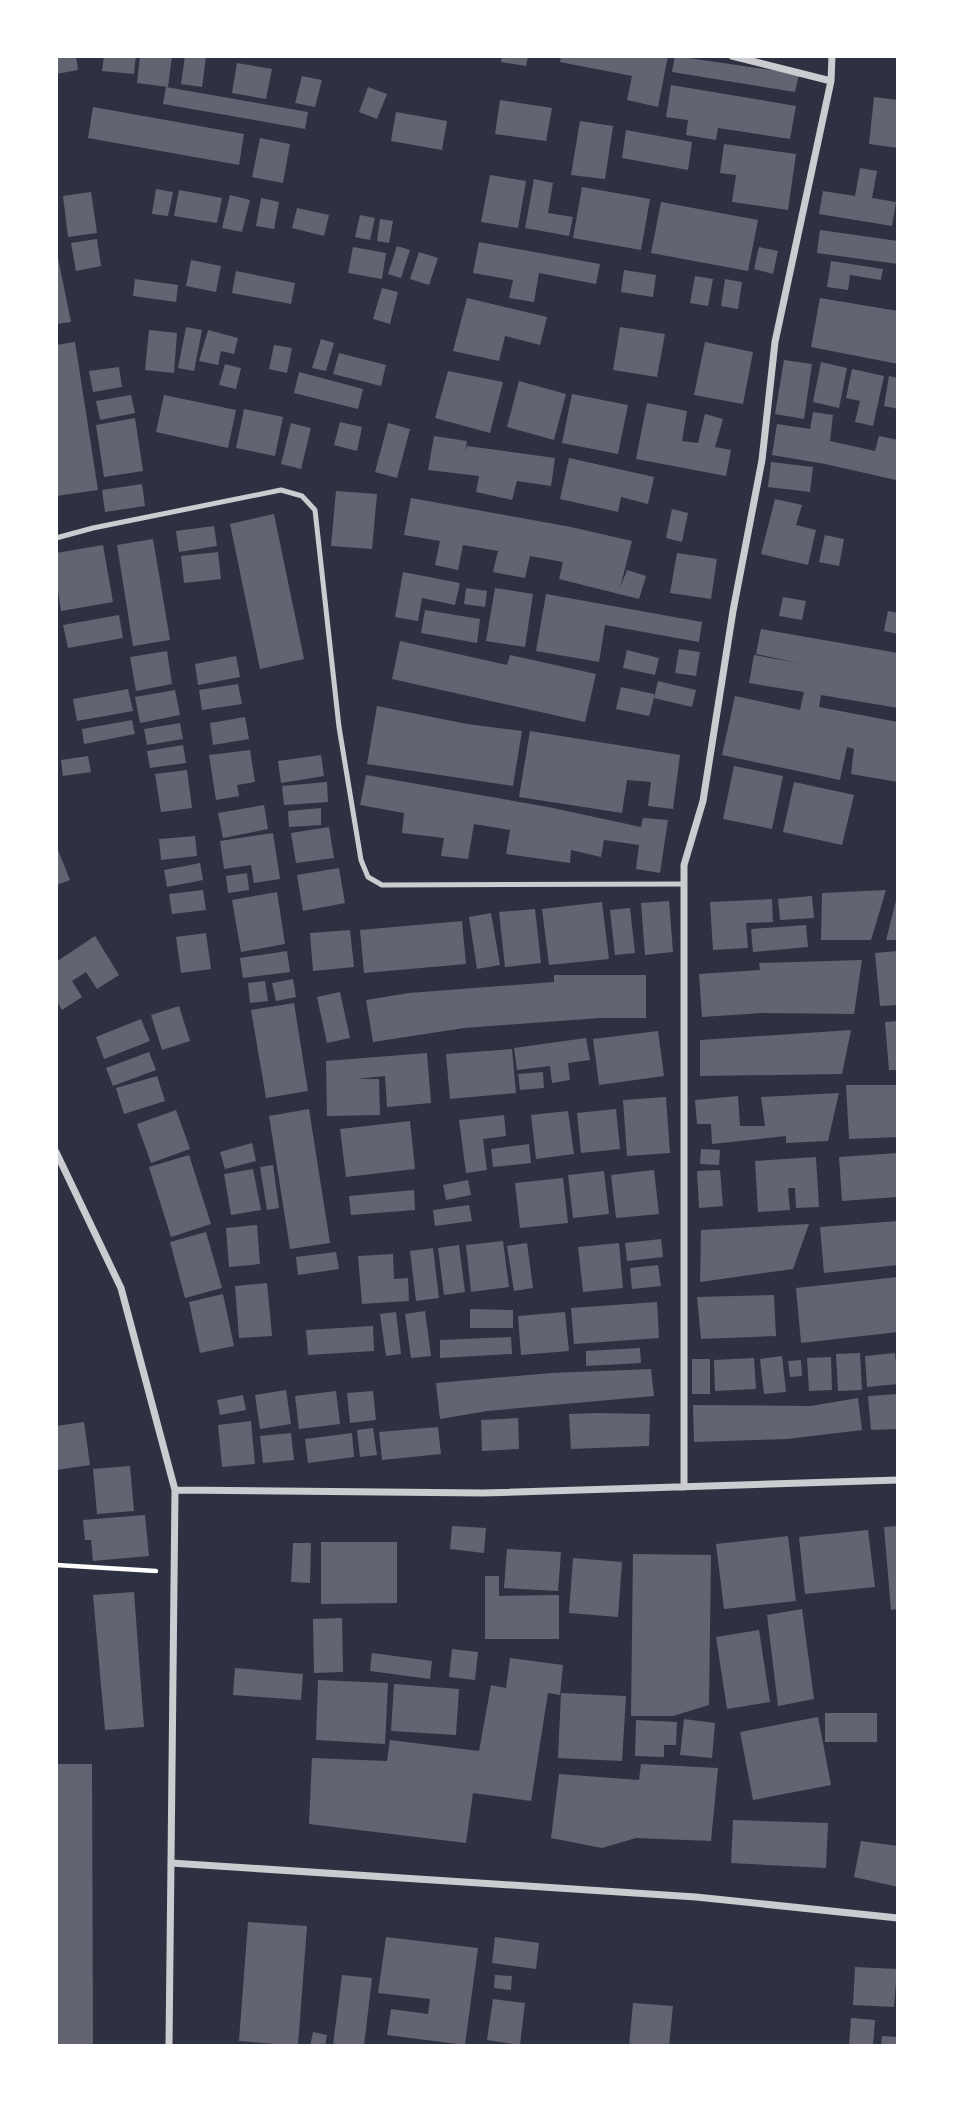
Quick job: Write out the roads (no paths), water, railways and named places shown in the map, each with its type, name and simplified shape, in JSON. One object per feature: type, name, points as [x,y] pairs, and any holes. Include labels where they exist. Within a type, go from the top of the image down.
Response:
[{"type":"street","points":[[732,56],[831,82]]},
{"type":"street","points":[[684,1487],[684,865],[703,801],[733,611],[762,460],[775,342],[831,82],[832,56]]},
{"type":"street","points":[[56,1152],[121,1288],[175,1490],[169,2046]]},
{"type":"street","points":[[175,1490],[484,1493],[898,1480]]},
{"type":"street","points":[[171,1863],[696,1897],[898,1919]]},
{"type":"lane","points":[[56,538],[281,489],[302,496],[315,510],[339,727],[361,860],[368,877],[382,885],[684,884]]}]
